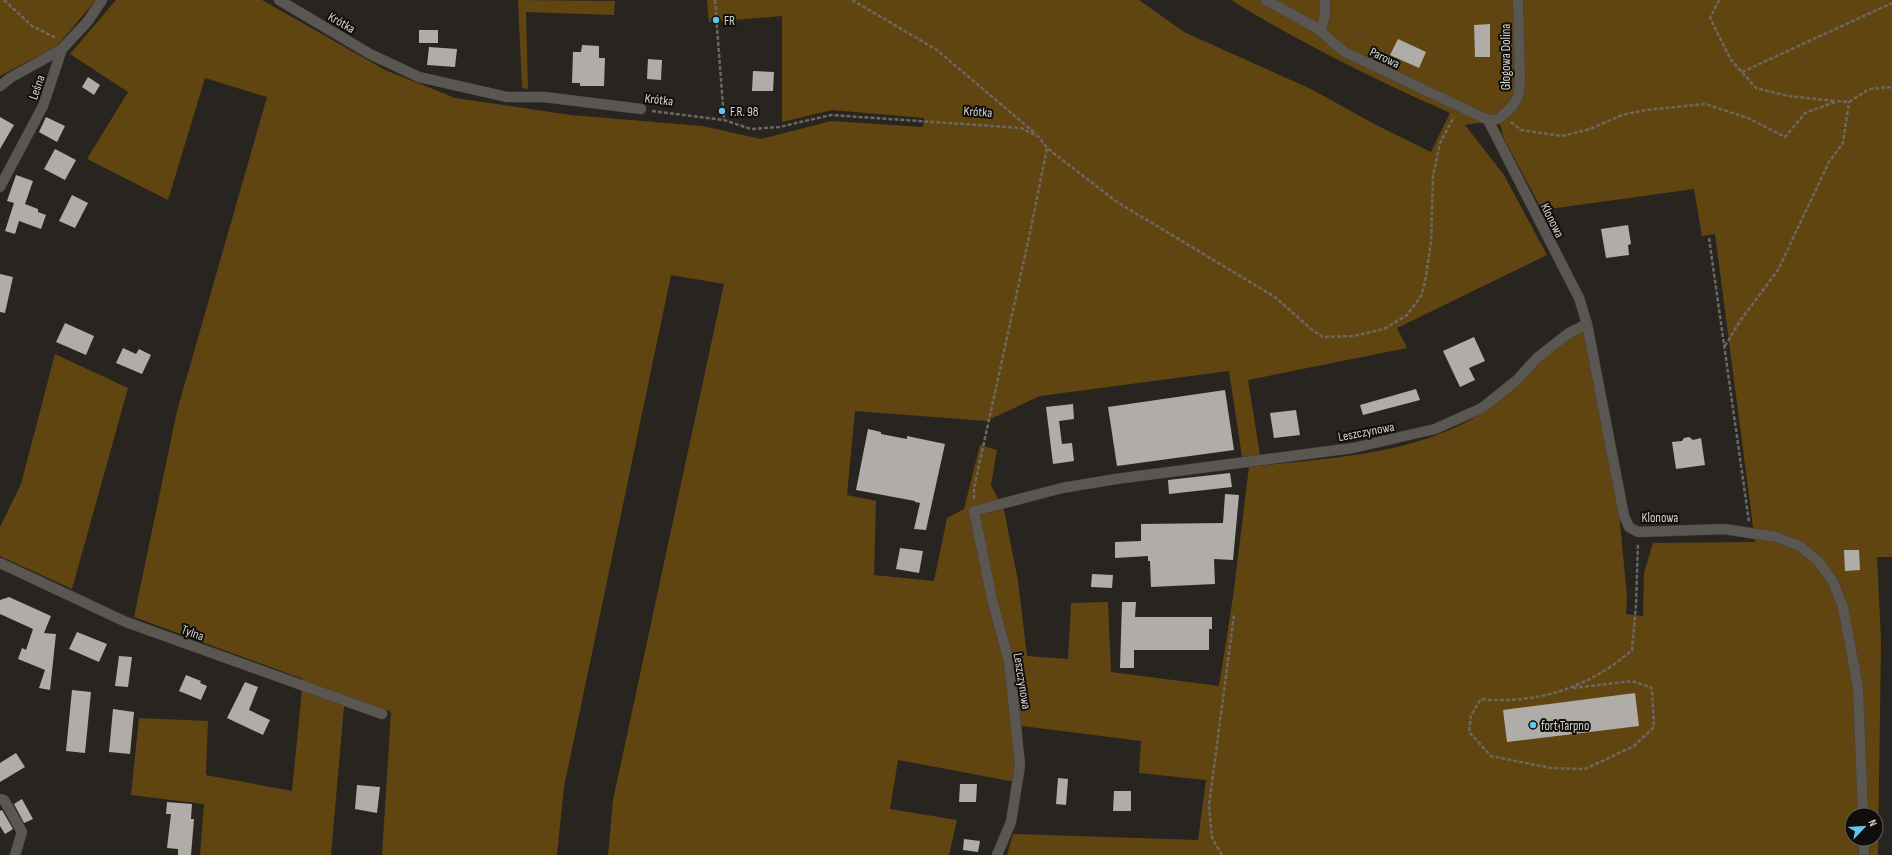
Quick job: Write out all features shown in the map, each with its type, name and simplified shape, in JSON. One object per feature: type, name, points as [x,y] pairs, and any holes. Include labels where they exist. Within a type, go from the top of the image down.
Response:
[{"type":"street","name":"Leśna","points":[[0,187],[43,106],[65,46],[88,21],[102,0]]},
{"type":"street","name":"Krótka","points":[[279,0],[370,54],[419,77],[507,97],[544,97],[641,109]]},
{"type":"street","name":"Parowa","points":[[1266,0],[1321,31],[1333,44],[1345,52],[1459,107],[1493,120]]},
{"type":"street","points":[[1321,31],[1325,14],[1325,0]]},
{"type":"street","name":"Głogowa Dolina","points":[[1493,120],[1511,108],[1518,98],[1520,80],[1518,0]]},
{"type":"street","points":[[0,86],[10,78],[65,46]]},
{"type":"street","name":"Klonowa","points":[[1493,120],[1494,132],[1579,298],[1587,324],[1624,516],[1629,527],[1638,532],[1724,529],[1776,537],[1800,546],[1819,562],[1833,582],[1843,607],[1858,688],[1863,807]]},
{"type":"street","name":"Leszczynowa","points":[[997,855],[1011,822],[1020,765],[1009,662],[992,599],[974,511],[1062,488],[1116,479],[1353,448],[1435,429],[1482,408],[1517,380],[1537,358],[1569,333],[1587,324]]},
{"type":"street","name":"Tylna","points":[[0,563],[126,622],[382,714]]},
{"type":"street","points":[[0,799],[4,800],[22,832],[15,855]]},
{"type":"path","points":[[4,0],[32,26],[65,46]]},
{"type":"path","points":[[716,0],[724,120]]},
{"type":"path","points":[[852,0],[937,50],[1039,137]]},
{"type":"path","points":[[1719,0],[1710,18],[1731,60],[1756,88],[1788,96],[1849,102],[1869,89],[1892,87]]},
{"type":"path","points":[[1742,72],[1892,3]]},
{"type":"path","points":[[1493,120],[1510,121],[1521,130],[1562,136],[1590,129],[1622,115],[1646,110],[1705,104],[1748,118],[1786,137],[1805,113],[1838,101]]},
{"type":"path","points":[[1724,347],[1740,321],[1778,270],[1829,162],[1843,143],[1849,102]]},
{"type":"path","name":"Krótka","points":[[641,109],[724,120],[751,129],[779,127],[831,115],[1021,128],[1039,137],[1047,148],[1117,202],[1275,297],[1311,329],[1324,337],[1353,336],[1384,328],[1407,315],[1421,296],[1425,282],[1430,242],[1433,176],[1440,143],[1459,107]]},
{"type":"path","points":[[974,511],[974,488],[1047,148]]},
{"type":"path","points":[[1709,238],[1750,533]]},
{"type":"path","points":[[1573,688],[1632,681],[1652,688],[1654,727],[1634,746],[1585,769],[1551,768],[1491,756],[1469,732],[1471,715],[1481,699],[1504,702],[1554,694],[1573,688],[1619,662],[1632,650],[1636,605],[1638,532]]},
{"type":"path","points":[[1222,855],[1212,838],[1209,805],[1234,615]]},
{"type":"shaded area","points":[[0,0],[96,0],[57,46],[0,76]]},
{"type":"shaded area","points":[[116,0],[262,0],[385,70],[455,98],[571,115],[702,126],[761,139],[831,121],[923,127],[924,118],[832,110],[782,122],[782,16],[709,22],[707,0],[1139,0],[1184,32],[1313,90],[1376,125],[1431,152],[1450,113],[1339,60],[1284,31],[1231,0],[1892,0],[1892,557],[1877,557],[1881,640],[1879,807],[1844,807],[1844,847],[1878,847],[1878,855],[1007,855],[1013,834],[1198,840],[1206,780],[1139,773],[1141,741],[1022,726],[1023,768],[1021,783],[898,760],[890,809],[957,820],[949,855],[608,855],[613,800],[724,284],[671,275],[564,787],[557,855],[382,855],[391,712],[345,695],[331,855],[200,855],[204,804],[131,795],[139,718],[208,721],[206,775],[292,791],[303,679],[134,617],[177,411],[267,97],[205,78],[168,200],[87,159],[128,92],[70,54]],"holes":[[[1499,120],[1504,139],[1542,210],[1694,189],[1702,236],[1715,234],[1755,542],[1653,543],[1644,573],[1643,616],[1626,614],[1627,596],[1619,513],[1583,331],[1555,348],[1493,406],[1453,429],[1397,447],[1367,453],[1249,467],[1233,597],[1219,686],[1111,672],[1108,602],[1071,603],[1068,659],[1027,656],[1018,581],[1004,510],[991,485],[997,450],[980,445],[964,509],[947,518],[934,581],[874,575],[876,501],[847,495],[855,411],[986,421],[1040,396],[1229,371],[1242,457],[1260,455],[1248,380],[1407,348],[1397,328],[1547,255],[1504,175],[1465,125]]]},
{"type":"shaded area","points":[[518,0],[615,1],[614,15],[526,12],[528,89],[522,88]]},
{"type":"shaded area","points":[[55,354],[128,388],[72,589],[0,556],[0,527],[21,484]]},
{"type":"building","points":[[1490,24],[1490,57],[1475,57],[1474,25]]},
{"type":"building","points":[[419,30],[438,30],[438,43],[419,43]]},
{"type":"building","points":[[1398,39],[1426,52],[1419,68],[1390,55]]},
{"type":"building","points":[[582,45],[599,46],[599,58],[605,58],[604,86],[580,86],[580,83],[572,83],[573,52],[581,52]]},
{"type":"building","points":[[429,47],[457,49],[455,67],[427,65]]},
{"type":"building","points":[[648,59],[662,60],[661,80],[647,79]]},
{"type":"building","points":[[753,71],[774,72],[773,91],[752,91]]},
{"type":"building","points":[[88,77],[100,85],[94,95],[82,87]]},
{"type":"building","points":[[0,117],[14,125],[0,149]]},
{"type":"building","points":[[46,117],[65,126],[57,142],[39,132]]},
{"type":"building","points":[[55,149],[76,160],[65,180],[44,169]]},
{"type":"building","points":[[16,175],[33,181],[25,204],[38,209],[38,212],[46,215],[41,229],[19,221],[15,234],[5,231],[14,203],[7,201]]},
{"type":"building","points":[[72,195],[88,203],[75,228],[59,221]]},
{"type":"building","points":[[1628,225],[1631,244],[1628,245],[1629,255],[1606,258],[1601,229]]},
{"type":"building","points":[[0,274],[13,277],[5,313],[0,312]]},
{"type":"building","points":[[65,323],[94,336],[86,355],[56,342]]},
{"type":"building","points":[[1474,337],[1485,361],[1469,368],[1475,380],[1460,387],[1443,351]]},
{"type":"building","points":[[123,348],[136,354],[139,349],[151,355],[142,374],[116,363]]},
{"type":"building","points":[[1416,389],[1420,400],[1363,415],[1360,405]]},
{"type":"building","points":[[1225,390],[1234,450],[1117,466],[1108,407]]},
{"type":"building","points":[[1073,404],[1074,419],[1059,421],[1062,444],[1072,443],[1074,461],[1053,464],[1046,407]]},
{"type":"building","points":[[1296,410],[1300,435],[1274,438],[1270,413]]},
{"type":"building","points":[[868,429],[881,432],[881,434],[907,439],[907,436],[945,444],[926,530],[914,529],[920,503],[856,490]]},
{"type":"building","points":[[1689,437],[1693,440],[1701,438],[1705,465],[1676,469],[1672,442],[1682,441],[1684,438]]},
{"type":"building","points":[[1230,473],[1232,487],[1169,494],[1168,480]]},
{"type":"building","points":[[1225,494],[1239,495],[1233,560],[1214,559],[1215,584],[1151,587],[1150,561],[1148,561],[1148,556],[1115,558],[1115,542],[1141,541],[1141,524],[1223,523]]},
{"type":"building","points":[[900,548],[923,551],[919,573],[896,569]]},
{"type":"building","points":[[1844,550],[1859,550],[1860,570],[1845,571]]},
{"type":"building","points":[[1092,574],[1113,575],[1112,588],[1091,587]]},
{"type":"building","points":[[9,597],[51,616],[44,633],[56,634],[50,690],[39,688],[45,670],[18,659],[22,648],[26,650],[33,629],[0,614],[0,600]]},
{"type":"building","points":[[1122,602],[1136,602],[1135,617],[1212,617],[1212,629],[1209,629],[1209,650],[1134,650],[1134,668],[1120,668]]},
{"type":"building","points":[[77,632],[107,644],[99,662],[69,649]]},
{"type":"building","points":[[119,656],[132,657],[128,687],[115,686]]},
{"type":"building","points":[[186,675],[201,681],[200,683],[207,686],[201,700],[179,691]]},
{"type":"building","points":[[245,682],[258,687],[249,710],[270,720],[263,735],[227,718]]},
{"type":"building","points":[[72,690],[91,692],[85,753],[66,751]]},
{"type":"building","points":[[1635,693],[1639,726],[1507,742],[1503,710]]},
{"type":"building","points":[[113,709],[134,712],[130,754],[109,752]]},
{"type":"building","points":[[16,753],[25,767],[0,782],[0,763]]},
{"type":"building","points":[[1058,778],[1068,779],[1066,805],[1056,804]]},
{"type":"building","points":[[960,784],[977,784],[976,802],[959,802]]},
{"type":"building","points":[[357,785],[380,787],[377,813],[355,809]]},
{"type":"building","points":[[1114,791],[1131,791],[1131,811],[1113,811]]},
{"type":"building","points":[[22,799],[33,819],[24,823],[14,804]]},
{"type":"building","points":[[167,802],[192,804],[191,819],[194,819],[191,855],[178,855],[178,849],[167,848],[171,814],[166,814]]},
{"type":"building","points":[[2,810],[13,829],[5,834],[0,826],[0,811]]},
{"type":"building","points":[[964,839],[980,841],[978,852],[963,850]]},
{"type":"place","name":"FR","points":[[716,20]]},
{"type":"place","name":"F.R. 98","points":[[722,111]]},
{"type":"place","name":"fort Tarpno","points":[[1533,725]]}]
